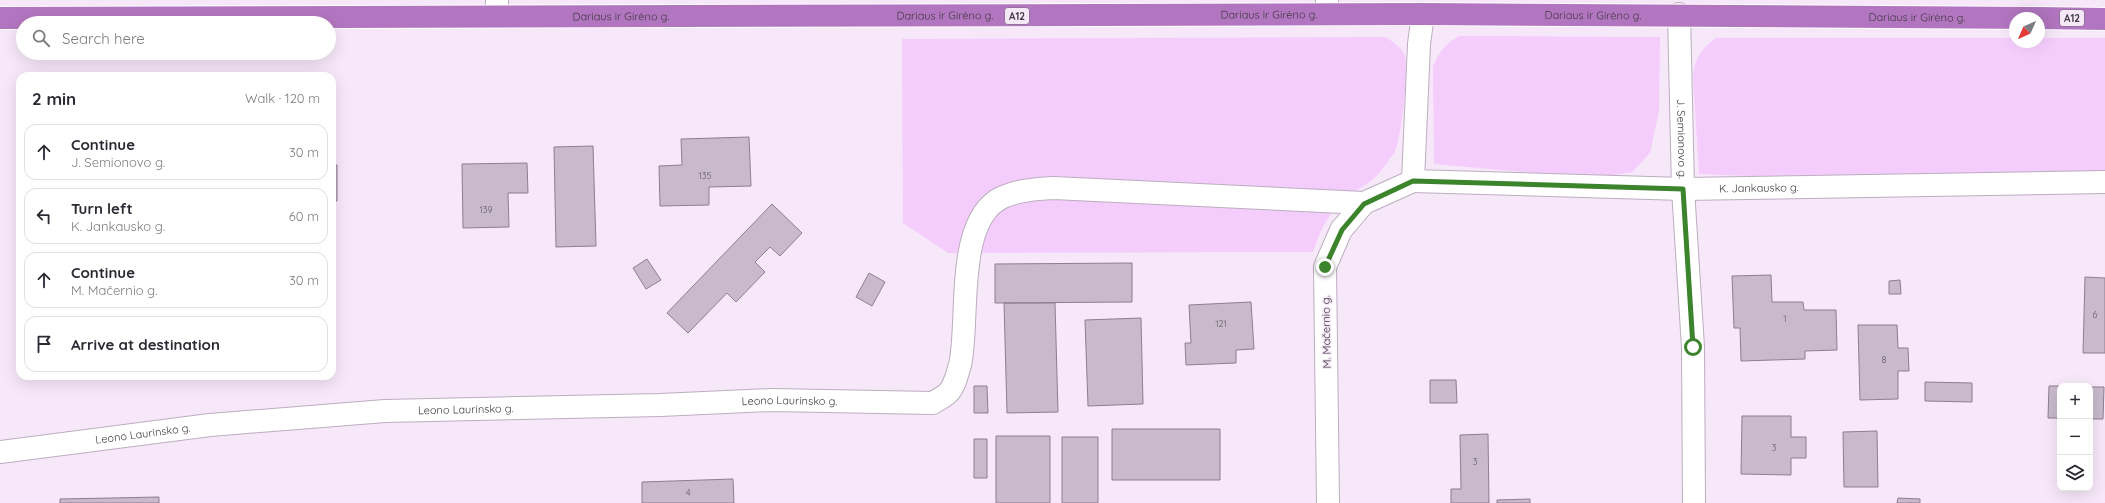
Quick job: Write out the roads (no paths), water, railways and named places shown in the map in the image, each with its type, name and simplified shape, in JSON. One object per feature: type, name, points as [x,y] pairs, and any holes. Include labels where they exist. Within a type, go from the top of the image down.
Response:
[{"type":"highway","name":"Dariaus ir Girėno g.","points":[[99,16],[497,8],[1327,7],[1423,14],[1679,14],[2009,18]]},
{"type":"highway","name":"Dariaus ir Girėno g.","points":[[0,18],[16,18]]},
{"type":"highway","name":"A12","points":[[2045,18],[2105,19]]},
{"type":"street","points":[[1413,181],[1419,44],[1423,14]]},
{"type":"street","name":"J. Semionovo g.","points":[[1679,14],[1683,189],[1693,347],[1694,503]]},
{"type":"street","name":"K. Jankausko g.","points":[[1413,181],[1683,189],[2105,182]]},
{"type":"street","name":"M. Mačernio g.","points":[[1328,503],[1325,267],[1342,230],[1364,204],[1413,181]]},
{"type":"street","name":"Leono Laurinsko g.","points":[[0,452],[210,425],[385,411],[772,400],[933,403],[948,393],[958,370],[963,352],[967,270],[973,232],[986,211],[1002,198],[1028,190],[1054,188],[1364,204]]}]
